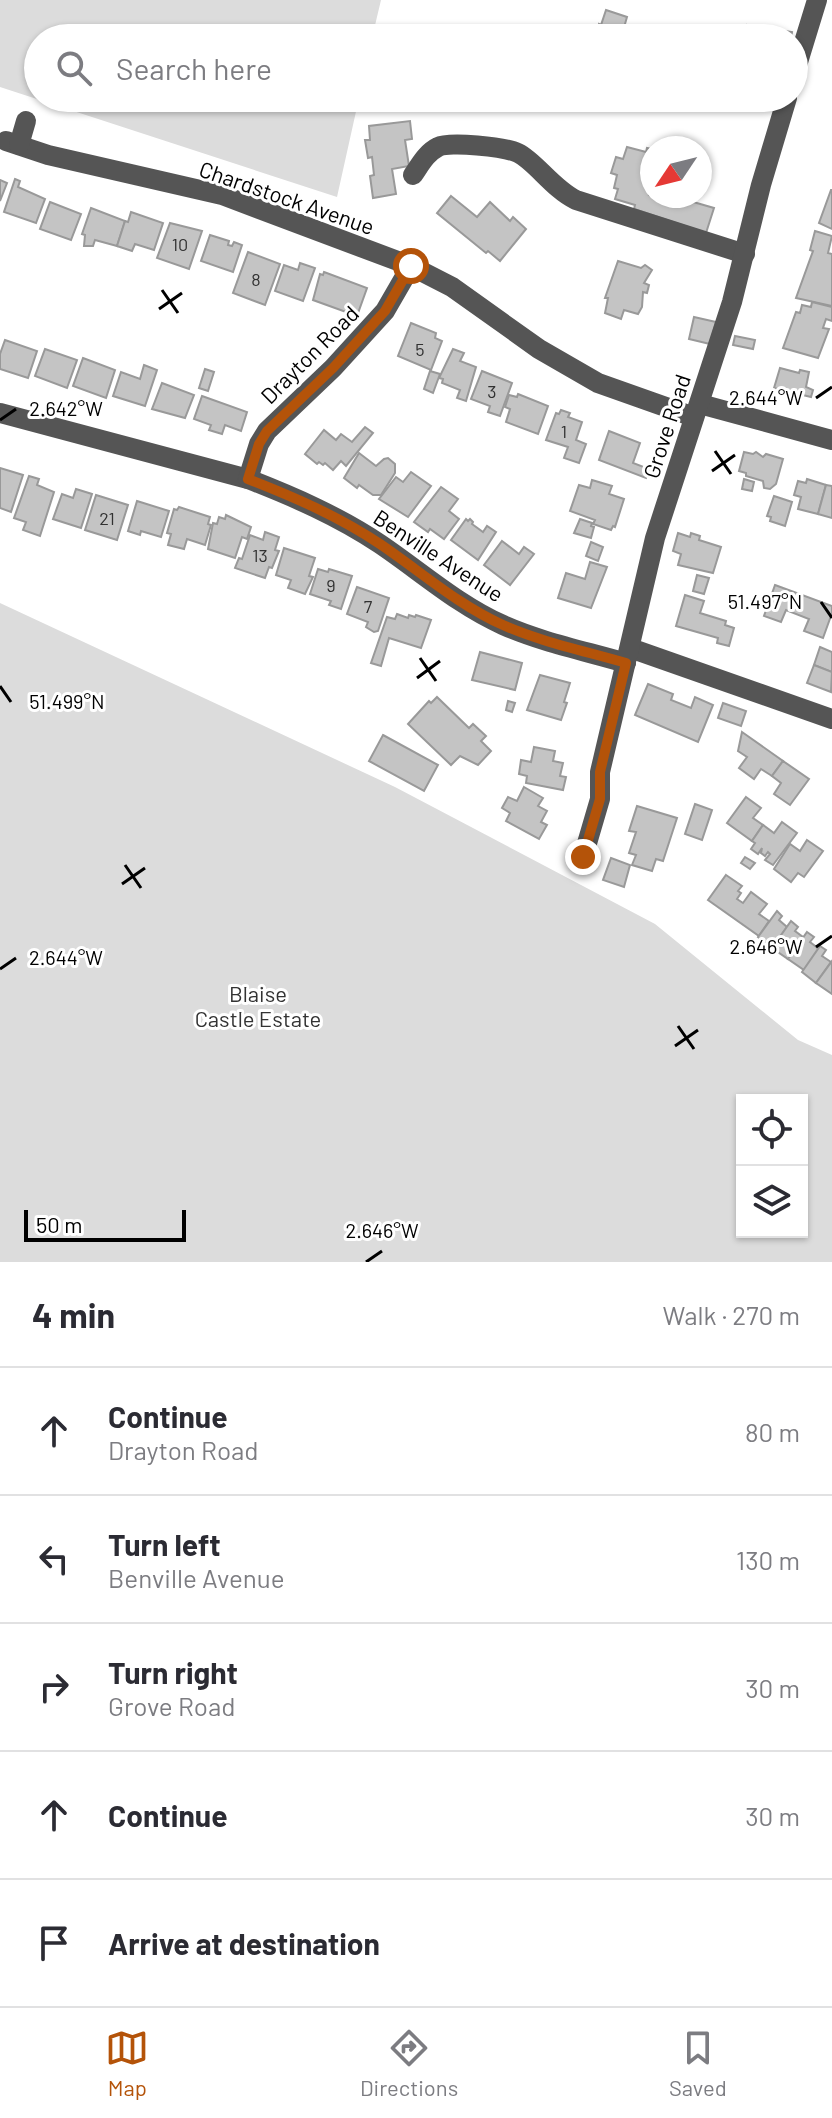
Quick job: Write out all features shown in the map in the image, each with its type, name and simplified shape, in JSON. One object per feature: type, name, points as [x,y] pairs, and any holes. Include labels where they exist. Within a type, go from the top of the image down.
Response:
[{"type":"street","points":[[808,29],[817,0]]},
{"type":"street","name":"Grove Road","points":[[583,857],[600,799],[600,772],[655,538],[745,254],[783,112]]},
{"type":"street","name":"Chardstock Avenue","points":[[26,121],[13,143],[48,155],[222,195],[411,266],[452,287],[539,349],[598,383],[697,410],[832,440]]},
{"type":"street","points":[[413,175],[425,158],[440,145],[456,144],[519,153],[564,194],[576,200],[745,254]]},
{"type":"street","name":"Drayton Road","points":[[248,479],[259,444],[267,431],[333,368],[377,320],[411,266]]},
{"type":"street","name":"Benville Avenue","points":[[0,413],[248,479],[313,505],[377,542],[466,604],[503,625],[628,655],[832,719]]},
{"type":"green space","points":[[0,0],[381,0],[375,24],[24,24],[24,95],[0,87]]},
{"type":"green space","points":[[77,112],[356,112],[337,197]]},
{"type":"green space","name":"Blaise Castle Estate","points":[[0,603],[395,787],[655,924],[798,1040],[832,1055],[832,1262],[0,1262]]},
{"type":"building","points":[[606,10],[627,17],[625,24],[601,24]]},
{"type":"building","points":[[410,121],[412,139],[405,140],[409,166],[392,169],[396,194],[373,198],[370,176],[374,175],[372,157],[368,158],[365,140],[370,140],[369,126]]},
{"type":"building","points":[[627,147],[640,150],[640,208],[714,208],[706,233],[634,209],[635,205],[615,199],[617,175],[611,173],[616,157],[623,159]]},
{"type":"building","points":[[15,179],[20,181],[18,187],[45,199],[36,223],[4,212]]},
{"type":"building","points":[[0,180],[7,183],[0,201]]},
{"type":"building","points":[[832,190],[832,229],[819,223]]},
{"type":"building","points":[[451,196],[477,217],[490,202],[510,221],[513,217],[526,229],[500,261],[437,213]]},
{"type":"building","points":[[50,202],[81,214],[71,240],[40,229]]},
{"type":"building","points":[[91,208],[125,221],[117,246],[95,240],[93,246],[84,246],[85,235],[82,234]]},
{"type":"building","points":[[131,212],[163,223],[154,250],[135,244],[132,251],[117,246]]},
{"type":"building","points":[[170,223],[202,231],[189,269],[157,258]]},
{"type":"building","points":[[815,231],[832,236],[828,253],[832,254],[832,306],[796,298],[813,251],[810,250]]},
{"type":"building","points":[[210,235],[229,241],[228,245],[232,246],[234,242],[242,245],[233,272],[201,261]]},
{"type":"building","points":[[248,252],[280,264],[265,305],[233,293]]},
{"type":"building","points":[[618,261],[641,268],[645,265],[652,270],[644,283],[649,285],[647,293],[643,292],[638,314],[624,310],[621,319],[605,313],[608,298],[605,298]]},
{"type":"building","points":[[300,263],[315,268],[303,301],[275,291],[284,265],[298,270]]},
{"type":"building","points":[[324,272],[367,288],[357,316],[313,300],[320,274]]},
{"type":"building","points":[[812,302],[832,307],[832,321],[826,319],[823,328],[829,329],[818,358],[783,348],[796,312],[800,313],[802,305],[811,307]]},
{"type":"building","points":[[694,317],[716,322],[710,344],[689,339]]},
{"type":"building","points":[[411,323],[436,333],[435,338],[442,341],[431,370],[398,356]]},
{"type":"building","points":[[735,336],[755,340],[753,349],[733,345]]},
{"type":"building","points":[[5,340],[37,351],[28,378],[0,369],[0,354]]},
{"type":"building","points":[[45,349],[77,360],[67,388],[35,376]]},
{"type":"building","points":[[453,349],[464,353],[460,361],[476,367],[466,401],[457,398],[460,390],[442,383],[443,379],[439,378]]},
{"type":"building","points":[[83,358],[115,370],[106,398],[73,386]]},
{"type":"building","points":[[144,365],[157,370],[145,406],[113,396],[121,372],[140,379]]},
{"type":"building","points":[[780,368],[809,372],[806,387],[813,390],[811,397],[774,388]]},
{"type":"building","points":[[205,369],[214,372],[208,391],[199,388]]},
{"type":"building","points":[[430,371],[440,374],[433,393],[424,389]]},
{"type":"building","points":[[482,371],[512,383],[500,416],[488,412],[490,406],[471,399]]},
{"type":"building","points":[[162,383],[194,395],[185,418],[152,409]]},
{"type":"building","points":[[518,394],[548,406],[538,434],[506,422],[510,409],[505,407],[509,395],[517,397]]},
{"type":"building","points":[[202,396],[247,412],[241,431],[225,425],[222,434],[209,430],[211,425],[194,419]]},
{"type":"building","points":[[561,410],[570,413],[568,417],[582,422],[576,440],[586,444],[579,463],[564,458],[568,447],[546,440],[556,413],[559,414]]},
{"type":"building","points":[[365,427],[373,433],[346,466],[341,461],[333,470],[325,463],[317,464],[305,454],[324,430],[336,440],[341,434],[352,442]]},
{"type":"building","points":[[609,431],[640,443],[633,463],[649,469],[646,478],[599,460]]},
{"type":"building","points":[[744,452],[783,459],[776,484],[770,489],[764,488],[763,481],[739,471]]},
{"type":"building","points":[[359,453],[376,466],[388,458],[395,464],[395,473],[381,495],[373,495],[359,485],[357,488],[344,478]]},
{"type":"building","points":[[0,468],[23,475],[11,512],[0,508]]},
{"type":"building","points":[[411,472],[431,486],[408,517],[379,499],[396,477],[403,482]]},
{"type":"building","points":[[29,476],[39,479],[37,485],[54,492],[40,536],[23,530],[26,522],[14,518]]},
{"type":"building","points":[[744,479],[754,482],[752,491],[742,489]]},
{"type":"building","points":[[807,479],[826,485],[818,514],[798,509],[801,497],[794,495],[798,481],[806,483]]},
{"type":"building","points":[[592,480],[612,486],[609,494],[624,499],[615,527],[611,530],[570,511],[579,485],[590,488]]},
{"type":"building","points":[[826,485],[832,486],[832,518],[818,514]]},
{"type":"building","points":[[441,487],[458,499],[449,511],[459,519],[444,539],[414,522]]},
{"type":"building","points":[[76,489],[92,494],[81,528],[53,519],[62,494],[73,498]]},
{"type":"building","points":[[96,495],[128,505],[117,540],[85,530]]},
{"type":"building","points":[[774,496],[792,502],[785,526],[770,521],[771,517],[767,516]]},
{"type":"building","points":[[137,501],[169,511],[161,537],[128,531]]},
{"type":"building","points":[[179,507],[210,517],[205,545],[187,539],[184,549],[168,545],[171,534],[167,533],[174,509]]},
{"type":"building","points":[[226,515],[251,527],[247,539],[242,537],[235,558],[208,549],[213,523],[217,524],[219,517],[225,519]]},
{"type":"building","points":[[466,519],[470,519],[483,532],[487,526],[496,532],[478,560],[451,540]]},
{"type":"building","points":[[580,519],[592,523],[591,538],[574,533]]},
{"type":"building","points":[[265,532],[279,537],[275,550],[279,551],[265,578],[235,568],[239,558],[242,559],[250,535],[263,540]]},
{"type":"building","points":[[678,533],[690,537],[691,533],[700,536],[699,540],[721,547],[713,573],[678,565],[681,554],[673,551]]},
{"type":"building","points":[[502,541],[519,554],[524,547],[534,554],[510,585],[484,565]]},
{"type":"building","points":[[591,542],[603,547],[598,561],[586,556]]},
{"type":"building","points":[[284,548],[315,558],[309,576],[313,577],[305,594],[288,588],[291,580],[276,575]]},
{"type":"building","points":[[590,562],[607,567],[591,608],[558,598],[566,573],[585,579]]},
{"type":"building","points":[[318,569],[352,576],[341,609],[329,605],[331,601],[310,594]]},
{"type":"building","points":[[697,575],[709,578],[704,594],[693,591]]},
{"type":"building","points":[[775,585],[832,606],[823,638],[804,631],[809,619],[786,610],[781,622],[764,616]]},
{"type":"building","points":[[357,587],[389,598],[378,631],[366,627],[368,622],[347,614]]},
{"type":"building","points":[[685,595],[704,601],[700,613],[726,621],[725,625],[734,628],[729,646],[717,643],[718,638],[676,626]]},
{"type":"building","points":[[397,614],[431,620],[421,648],[389,638],[381,666],[371,663],[387,617],[395,619]]},
{"type":"building","points":[[820,647],[832,652],[832,672],[814,665]]},
{"type":"building","points":[[480,652],[522,663],[515,690],[472,680]]},
{"type":"building","points":[[814,665],[832,672],[831,692],[807,683]]},
{"type":"building","points":[[540,675],[570,683],[561,720],[527,710]]},
{"type":"building","points":[[648,684],[673,694],[671,700],[691,708],[695,697],[713,705],[698,742],[635,715]]},
{"type":"building","points":[[437,697],[469,728],[473,724],[486,736],[481,741],[491,751],[478,765],[460,756],[451,765],[408,724],[429,701],[431,703]]},
{"type":"building","points":[[508,701],[515,703],[512,712],[506,710]]},
{"type":"building","points":[[723,703],[746,711],[741,726],[718,718]]},
{"type":"building","points":[[742,732],[783,761],[772,776],[761,769],[754,779],[739,768],[747,757],[738,751]]},
{"type":"building","points":[[383,735],[438,765],[424,791],[369,761]]},
{"type":"building","points":[[534,747],[555,751],[553,761],[563,763],[560,776],[566,777],[563,790],[526,783],[527,776],[519,774],[521,760],[531,762]]},
{"type":"building","points":[[783,761],[809,779],[790,805],[774,794],[781,783],[772,776]]},
{"type":"building","points":[[524,787],[543,798],[538,806],[547,811],[541,822],[547,825],[539,839],[506,821],[510,813],[502,808],[508,797],[517,801]]},
{"type":"building","points":[[746,797],[761,808],[753,818],[763,825],[752,841],[727,823]]},
{"type":"building","points":[[695,804],[712,810],[702,840],[685,834]]},
{"type":"building","points":[[637,806],[677,818],[663,861],[656,859],[652,871],[632,865],[636,855],[629,853],[636,832],[629,831]]},
{"type":"building","points":[[782,822],[797,833],[773,865],[765,860],[770,854],[768,852],[765,856],[761,853],[762,848],[758,854],[751,849],[755,843],[752,841],[763,825],[774,833]]},
{"type":"building","points":[[807,840],[823,851],[804,877],[798,873],[791,882],[774,869],[790,844],[800,851]]},
{"type":"building","points":[[745,857],[755,863],[750,869],[741,863]]},
{"type":"building","points":[[611,858],[630,865],[624,887],[603,880]]},
{"type":"building","points":[[726,875],[742,886],[737,899],[743,903],[751,892],[767,904],[759,914],[769,921],[759,936],[708,900]]},
{"type":"building","points":[[777,911],[782,916],[779,920],[787,927],[772,948],[758,937]]},
{"type":"building","points":[[791,921],[798,927],[795,931],[803,937],[788,959],[772,948]]},
{"type":"building","points":[[807,932],[814,937],[810,942],[819,949],[804,970],[788,959]]},
{"type":"building","points":[[820,946],[826,950],[822,956],[831,962],[816,983],[802,972]]},
{"type":"building","points":[[832,961],[832,994],[816,983]]},
{"type":"route","points":[[411,266],[385,311],[361,339],[267,431],[259,444],[248,479],[313,505],[340,520],[503,625],[626,663],[600,772],[600,799],[583,857]]}]
